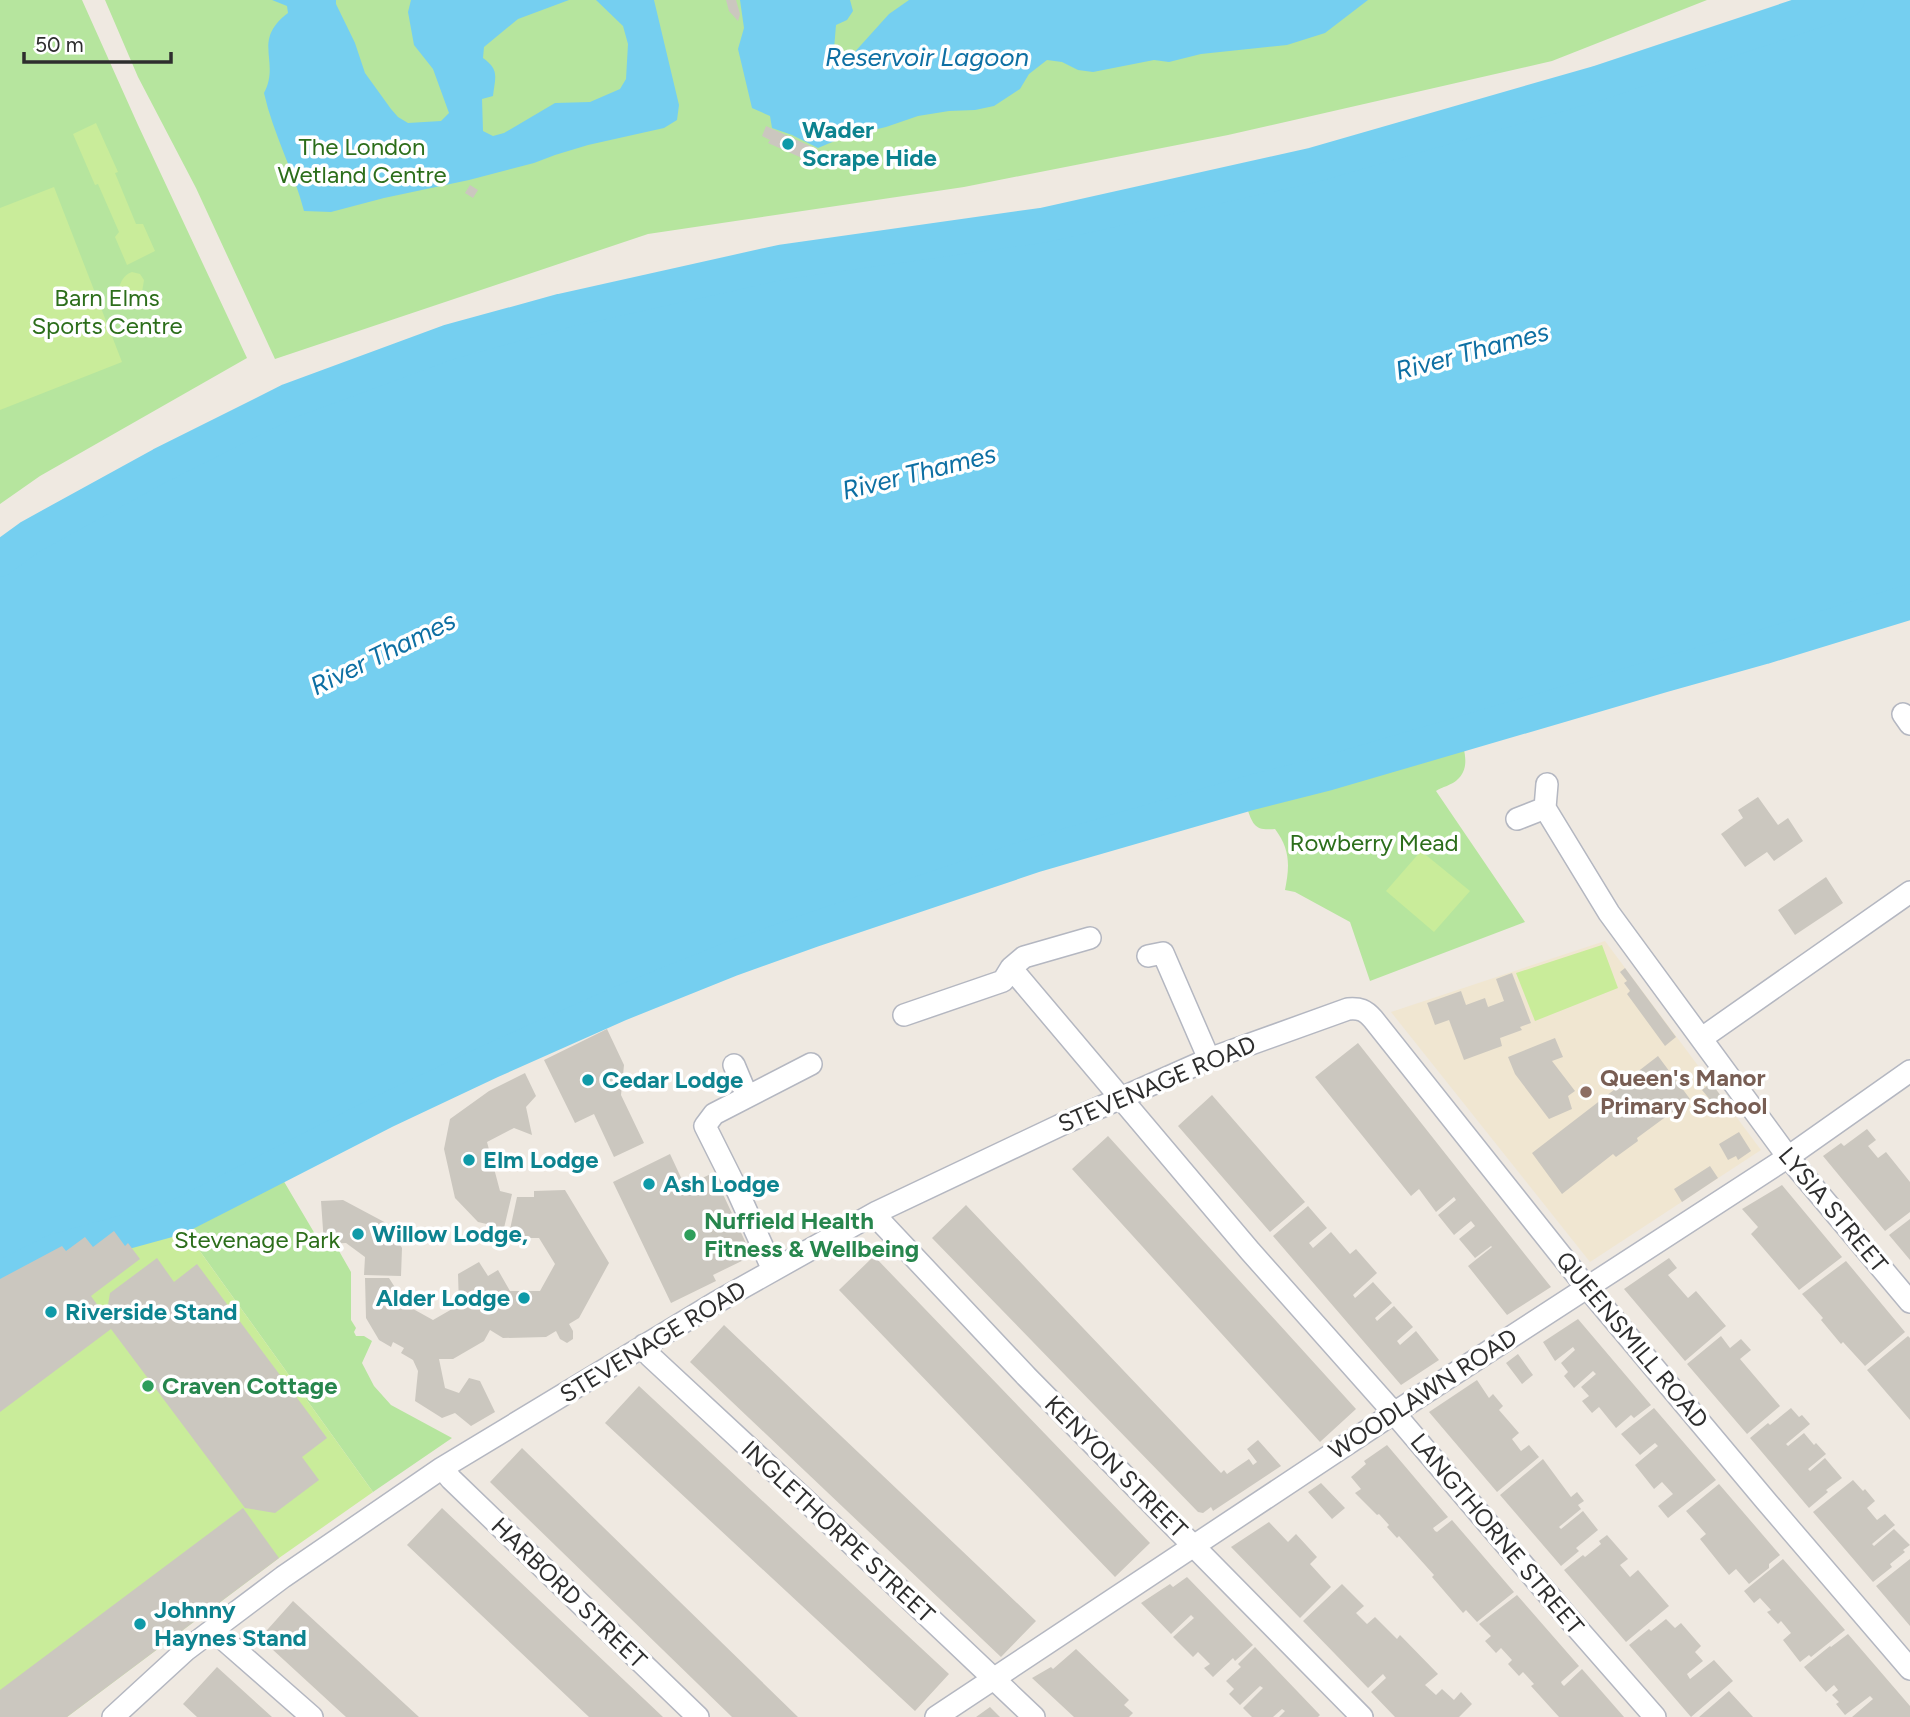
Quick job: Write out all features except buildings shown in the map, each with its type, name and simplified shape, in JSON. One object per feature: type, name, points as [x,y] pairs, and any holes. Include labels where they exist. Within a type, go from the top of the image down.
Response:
[{"type":"street","points":[[1517,819],[1545,808],[1547,784]]},
{"type":"street","name":"LYSIA STREET","points":[[1545,808],[1609,914],[1788,1157],[1910,1302]]},
{"type":"street","points":[[1702,1038],[1910,892]]},
{"type":"street","points":[[904,1015],[1003,981],[1011,968],[1024,957],[1090,938]]},
{"type":"street","points":[[1161,948],[1209,1059]]},
{"type":"street","name":"LANGTHORNE STREET","points":[[1011,968],[1250,1251],[1394,1413],[1655,1717]]},
{"type":"street","name":"STEVENAGE ROAD","points":[[113,1717],[186,1650],[283,1577],[442,1468],[773,1270],[877,1212],[1119,1098],[1209,1059],[1348,1009],[1360,1009]]},
{"type":"street","name":"QUEENSMILL ROAD","points":[[1360,1009],[1373,1019],[1586,1286],[1910,1669]]},
{"type":"street","points":[[773,1270],[705,1126],[714,1114],[811,1064]]},
{"type":"street","points":[[734,1065],[747,1096]]},
{"type":"street","name":"WOODLAWN ROAD","points":[[936,1717],[1586,1286],[1788,1157],[1910,1071]]},
{"type":"street","name":"KENYON STREET","points":[[877,1212],[883,1224],[1026,1376],[1362,1717]]},
{"type":"street","name":"INGLETHORPE STREET","points":[[644,1345],[650,1356],[1034,1717]]},
{"type":"street","name":"HARBORD STREET","points":[[442,1468],[698,1717]]},
{"type":"street","points":[[215,1629],[312,1717]]},
{"type":"shaded area","name":"Queen's Manor Primary School","points":[[1605,941],[1761,1150],[1590,1262],[1391,1012]]},
{"type":"green space","name":"Barn Elms Sports Centre","points":[[0,0],[82,0],[247,358],[40,476],[0,504]]},
{"type":"green space","name":"The London Wetland Centre","points":[[105,0],[1707,0],[1552,61],[1228,135],[964,187],[648,234],[275,359],[196,188],[138,77]]},
{"type":"green space","points":[[96,123],[118,172],[115,173],[136,224],[143,224],[155,251],[127,265],[115,237],[119,232],[73,134]]},
{"type":"green space","points":[[54,187],[122,362],[0,410],[0,208]]},
{"type":"green space","points":[[132,272],[140,274],[144,280],[142,292],[136,299],[118,290],[124,277]]},
{"type":"green space","name":"Rowberry Mead","points":[[1460,735],[1465,758],[1464,770],[1455,782],[1436,791],[1525,922],[1370,981],[1350,922],[1295,892],[1285,890],[1288,865],[1284,843],[1275,829],[1256,826],[1247,808],[1259,806],[1253,792]]},
{"type":"green space","points":[[1421,851],[1470,891],[1434,932],[1386,891]]},
{"type":"green space","points":[[1602,945],[1618,988],[1535,1021],[1516,973]]},
{"type":"green space","name":"Stevenage Park","points":[[276,1168],[325,1251],[339,1251],[351,1272],[351,1320],[356,1328],[356,1336],[364,1336],[372,1341],[362,1363],[374,1386],[391,1405],[452,1438],[373,1492],[176,1218]]},
{"type":"green space","name":"Craven Cottage","points":[[176,1218],[373,1492],[279,1558],[67,1717],[0,1717],[0,1279],[56,1251]]},
{"type":"water","points":[[272,0],[336,0],[365,73],[391,109],[408,123],[441,121],[449,113],[433,69],[414,45],[408,12],[411,0],[569,0],[518,19],[484,47],[483,58],[492,66],[495,79],[493,96],[482,99],[483,131],[493,136],[504,133],[555,103],[590,102],[620,89],[626,79],[628,44],[623,26],[596,0],[654,0],[679,105],[677,120],[664,128],[588,145],[469,180],[331,212],[304,211],[264,93],[270,71],[271,33],[288,13],[287,6]]},
{"type":"water","name":"Reservoir Lagoon","points":[[740,0],[850,0],[853,11],[847,20],[836,25],[833,61],[844,61],[889,14],[909,0],[1368,0],[1325,33],[1287,45],[1201,54],[1169,62],[1154,60],[1093,72],[1047,60],[1029,74],[1020,89],[994,106],[918,116],[844,137],[818,148],[772,128],[770,116],[752,108],[738,49],[744,28]]},
{"type":"water","name":"River Thames","points":[[1847,0],[1910,0],[1910,602],[1328,773],[1035,855],[812,930],[619,1004],[491,1061],[385,1111],[176,1218],[56,1251],[0,1279],[0,559],[30,537],[161,465],[289,401],[449,342],[562,311],[782,262],[1044,225],[1313,165],[1598,83]]},
{"type":"waterway","points":[[0,559],[30,537],[161,465],[289,401],[449,342],[562,311],[782,262],[1044,225],[1313,165],[1598,83],[1847,0]]},
{"type":"waterway","points":[[0,1279],[56,1251],[176,1218],[385,1111],[491,1061],[619,1004],[812,930],[1035,855],[1328,773],[1910,602]]},
{"type":"place","name":"Wader Scrape Hide","points":[[788,144]]},
{"type":"place","name":"Cedar Lodge","points":[[588,1080]]},
{"type":"place","name":"Queen's Manor Primary School","points":[[1586,1092]]},
{"type":"place","name":"Elm Lodge","points":[[469,1160]]},
{"type":"place","name":"Ash Lodge","points":[[649,1184]]},
{"type":"place","name":"Willow Lodge,","points":[[358,1234]]},
{"type":"place","name":"Nuffield Health Fitness & Wellbeing","points":[[690,1235]]},
{"type":"place","name":"Alder Lodge","points":[[524,1298]]},
{"type":"place","name":"Riverside Stand","points":[[51,1312]]},
{"type":"place","name":"Craven Cottage","points":[[148,1386]]},
{"type":"place","name":"Johnny Haynes Stand","points":[[140,1624]]}]
